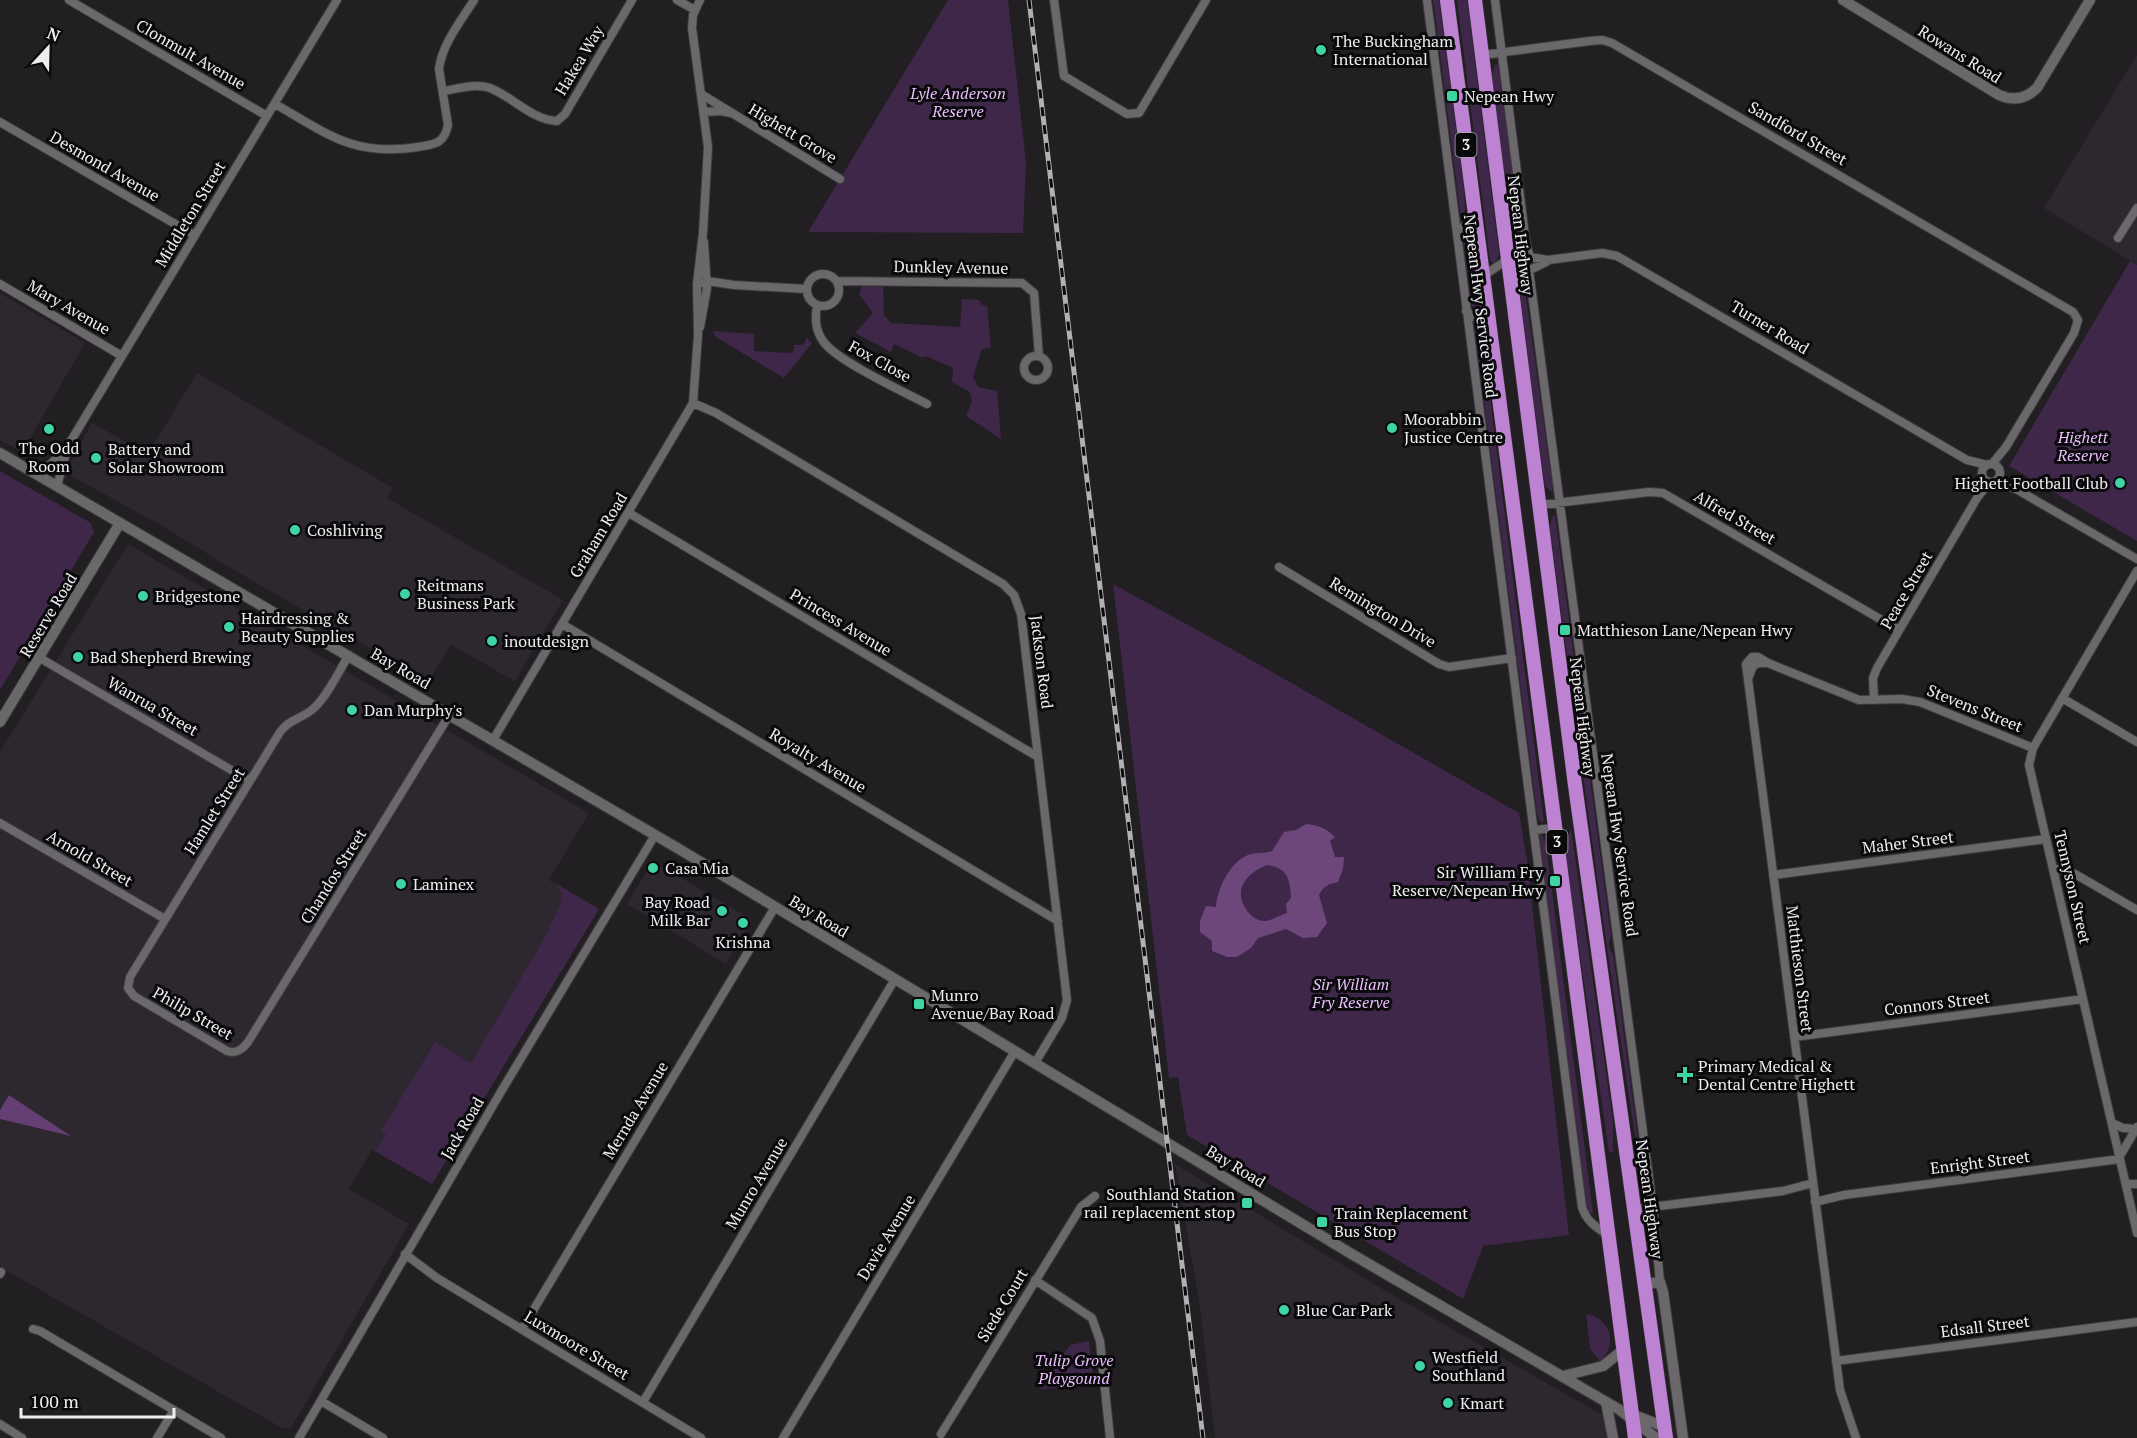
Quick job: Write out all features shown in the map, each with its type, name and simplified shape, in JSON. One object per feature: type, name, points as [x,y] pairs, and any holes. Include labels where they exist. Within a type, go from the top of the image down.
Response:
[{"type":"highway","name":"3","points":[[1447,0],[1623,1350],[1628,1415],[1635,1438]]},
{"type":"highway","name":"Nepean Highway","points":[[1475,0],[1581,825],[1634,1209],[1653,1283],[1663,1434]]},
{"type":"highway","points":[[1555,828],[1581,825]]},
{"type":"main road","name":"Rowans Road","points":[[1843,0],[1998,95],[2014,99],[2028,95],[2037,88],[2090,0]]},
{"type":"main road","name":"Bay Road","points":[[0,453],[655,835],[1355,1256],[1628,1415],[1663,1434],[1684,1438]]},
{"type":"main road","name":"Reserve Road","points":[[0,722],[120,524]]},
{"type":"main road","points":[[1653,1283],[1670,1335],[1684,1438]]},
{"type":"main road","points":[[1563,1376],[1604,1366],[1623,1350]]},
{"type":"main road","points":[[1606,1402],[1613,1438]]},
{"type":"street","name":"Clonmult Avenue","points":[[69,0],[267,116]]},
{"type":"street","name":"Middleton Street","points":[[35,473],[51,464],[69,444],[337,0]]},
{"type":"street","points":[[274,104],[337,140],[359,147],[392,151],[433,145],[446,134],[448,125],[439,69],[443,51],[474,0]]},
{"type":"street","name":"Hakea Way","points":[[443,91],[478,86],[490,88],[546,120],[557,121],[565,114],[632,0]]},
{"type":"street","points":[[677,0],[695,10]]},
{"type":"street","name":"Graham Road","points":[[493,740],[693,403],[698,335],[697,284],[703,233],[708,147],[692,28],[695,10],[700,0]]},
{"type":"street","points":[[1054,0],[1064,76],[1127,114],[1139,113],[1206,0]]},
{"type":"street","name":"Nepean Hwy Service Road","points":[[1427,0],[1582,1207],[1592,1224],[1608,1235]]},
{"type":"street","points":[[1496,0],[1526,243],[1530,257]]},
{"type":"street","name":"Sandford Street","points":[[1482,55],[1590,41],[1602,40],[1612,43],[2073,312],[2078,320],[2074,333],[1995,468]]},
{"type":"street","name":"Highett Grove","points":[[701,94],[840,179]]},
{"type":"street","name":"Highett Grove","points":[[704,112],[732,114]]},
{"type":"street","name":"Desmond Avenue","points":[[0,122],[194,235]]},
{"type":"street","points":[[2118,238],[2137,207]]},
{"type":"street","points":[[1456,234],[1475,213]]},
{"type":"street","name":"Graham Road","points":[[698,335],[707,284],[703,233]]},
{"type":"street","name":"Turner Road","points":[[1483,276],[1508,260],[1530,257],[1548,260],[1602,253],[1625,260],[1967,460],[1987,479],[2016,489],[2137,559]]},
{"type":"street","name":"Turner Road","points":[[1510,280],[1548,260]]},
{"type":"street","name":"Nepean Hwy Service Road","points":[[1529,270],[1653,1208],[1653,1283]]},
{"type":"street","points":[[825,274],[837,282],[839,291],[836,299],[825,306],[817,305],[809,298],[807,289],[810,280],[816,275],[825,274]]},
{"type":"street","points":[[760,287],[810,280]]},
{"type":"street","name":"Dunkley Avenue","points":[[837,282],[1022,283],[1034,293],[1039,356]]},
{"type":"street","name":"Mary Avenue","points":[[0,284],[122,356]]},
{"type":"street","points":[[697,284],[807,289]]},
{"type":"street","name":"Fox Close","points":[[817,305],[816,324],[823,341],[829,348],[927,404]]},
{"type":"street","points":[[1466,311],[1490,329]]},
{"type":"street","name":"Jackson Road","points":[[693,403],[716,413],[1009,589],[1017,599],[1021,614],[1067,992],[1067,1006],[1062,1018],[1035,1063]]},
{"type":"street","name":"Middleton Street","points":[[57,486],[69,444]]},
{"type":"street","name":"Turner Road","points":[[1967,460],[1995,468],[2016,489]]},
{"type":"street","points":[[1995,468],[1999,478],[1987,479],[1983,469],[1995,468]]},
{"type":"street","name":"Peace Street","points":[[1874,700],[1873,678],[1987,479]]},
{"type":"street","name":"Alfred Street","points":[[1539,505],[1649,492],[1670,496],[1899,630]]},
{"type":"street","name":"Princess Avenue","points":[[629,513],[1038,757]]},
{"type":"street","name":"Remington Drive","points":[[1279,567],[1439,664],[1449,667],[1512,658]]},
{"type":"street","name":"Tennyson Street","points":[[2137,571],[2033,748],[2029,765],[2137,1233]]},
{"type":"street","name":"Royalty Avenue","points":[[562,624],[1058,921]]},
{"type":"street","name":"Hamlet Street","points":[[134,996],[128,988],[130,977],[283,728],[317,705],[349,655]]},
{"type":"street","name":"Wanrua Street","points":[[40,658],[250,781]]},
{"type":"street","name":"Stevens Street","points":[[1756,660],[1762,658],[1768,663],[1864,701],[1902,699],[1920,702],[2033,748]]},
{"type":"street","name":"Matthieson Street","points":[[1756,660],[1749,659],[1746,664],[1773,875],[1836,1361],[1843,1402],[1856,1438]]},
{"type":"street","points":[[2062,698],[2137,742]]},
{"type":"street","name":"Chandos Street","points":[[238,1052],[248,1042],[450,714]]},
{"type":"street","name":"Arnold Street","points":[[0,823],[165,920]]},
{"type":"street","points":[[1534,830],[1555,828]]},
{"type":"street","name":"Jack Road","points":[[299,1438],[403,1257],[655,835]]},
{"type":"street","name":"Maher Street","points":[[1773,875],[2046,839]]},
{"type":"street","points":[[2053,868],[2075,874],[2137,910]]},
{"type":"street","name":"Mernda Avenue","points":[[522,1329],[776,907]]},
{"type":"street","name":"Munro Avenue","points":[[643,1402],[895,979]]},
{"type":"street","name":"Philip Street","points":[[134,996],[227,1051],[238,1052]]},
{"type":"street","name":"Connors Street","points":[[1794,1037],[2083,999]]},
{"type":"street","name":"Davie Avenue","points":[[783,1438],[1015,1050]]},
{"type":"street","points":[[2112,1123],[2123,1128],[2136,1128],[2120,1157]]},
{"type":"street","name":"Enright Street","points":[[1634,1209],[1783,1191],[1844,1195],[2120,1157]]},
{"type":"street","points":[[2126,1184],[2137,1184]]},
{"type":"street","name":"Siede Court","points":[[941,1434],[1082,1207],[1095,1196]]},
{"type":"street","name":"Luxmoore Street","points":[[403,1257],[701,1438]]},
{"type":"street","points":[[1035,1280],[1092,1318],[1100,1341],[1110,1438]]},
{"type":"street","name":"Edsall Street","points":[[1836,1361],[2137,1322]]},
{"type":"street","points":[[33,1329],[220,1438]]},
{"type":"street","points":[[321,1401],[383,1438]]},
{"type":"street","points":[[157,1438],[174,1410]]},
{"type":"street","points":[[0,1425],[22,1438]]},
{"type":"shaded area","points":[[2137,55],[2137,265],[2044,208]]},
{"type":"shaded area","points":[[0,293],[85,343],[22,452],[0,440]]},
{"type":"shaded area","points":[[197,373],[393,488],[387,498],[563,600],[515,681],[451,645],[428,682],[166,528],[68,474],[67,469],[92,423],[148,454]]},
{"type":"shaded area","points":[[128,544],[589,813],[549,880],[599,909],[432,1184],[372,1150],[349,1189],[409,1224],[291,1428],[282,1428],[0,1267],[0,1119],[69,1135],[10,1095],[0,1110],[0,752]]},
{"type":"shaded area","points":[[1306,824],[1325,829],[1335,837],[1330,841],[1335,857],[1344,857],[1343,869],[1338,882],[1322,889],[1319,895],[1327,923],[1317,937],[1303,938],[1286,929],[1258,938],[1251,948],[1237,957],[1227,957],[1212,951],[1212,941],[1200,932],[1200,921],[1206,906],[1216,907],[1222,884],[1230,870],[1248,855],[1272,851],[1284,832],[1296,830]],"holes":[[[1267,865],[1284,872],[1289,880],[1291,898],[1286,904],[1287,913],[1264,921],[1253,917],[1248,912],[1243,904],[1241,890],[1252,873]]]},
{"type":"shaded area","points":[[653,861],[752,920],[726,964],[627,904]]},
{"type":"shaded area","points":[[9,1095],[71,1136],[0,1119],[0,1110]]},
{"type":"shaded area","points":[[1175,1164],[1389,1293],[1606,1417],[1609,1438],[1215,1438],[1200,1306]]},
{"type":"green space","name":"Lyle Anderson Reserve","points":[[948,0],[1008,0],[1026,163],[1023,233],[808,232]]},
{"type":"green space","points":[[1433,0],[1439,0],[1464,190],[1463,220],[1460,210]]},
{"type":"green space","points":[[1457,0],[1467,0],[1499,255],[1494,265],[1490,260]]},
{"type":"green space","points":[[1498,64],[1524,249],[1522,250],[1513,239],[1492,75],[1495,65]]},
{"type":"green space","points":[[1468,228],[1478,306],[1477,316],[1472,305],[1464,242]]},
{"type":"green space","name":"Highett Reserve","points":[[2130,261],[2137,265],[2137,541],[2009,466]]},
{"type":"green space","points":[[1523,277],[1552,492],[1545,486],[1519,288]]},
{"type":"green space","points":[[862,286],[883,287],[884,315],[891,323],[960,327],[962,299],[979,300],[982,305],[987,306],[991,347],[982,349],[973,377],[978,387],[997,391],[1001,439],[966,416],[972,402],[970,392],[952,382],[953,368],[926,356],[923,358],[894,344],[891,352],[855,333],[873,313],[859,294]]},
{"type":"green space","points":[[1470,319],[1482,338],[1484,351],[1544,822],[1540,822],[1537,813],[1478,355],[1472,339]]},
{"type":"green space","points":[[713,331],[754,334],[754,351],[790,353],[794,351],[794,345],[805,343],[806,337],[812,343],[784,378],[716,337]]},
{"type":"green space","points":[[0,471],[91,523],[94,532],[0,690]]},
{"type":"green space","points":[[1555,515],[1611,936],[1609,945],[1613,954],[1641,1161],[1639,1161],[1615,1003],[1550,528],[1552,517]]},
{"type":"green space","name":"Sir William Fry Reserve","points":[[1113,584],[1519,813],[1527,860],[1569,1235],[1483,1246],[1463,1299],[1187,1135],[1178,1077],[1169,1078]]},
{"type":"green space","points":[[1571,829],[1613,1121],[1613,1152],[1609,1152],[1563,839],[1568,837]]},
{"type":"green space","points":[[1538,832],[1543,836],[1546,844],[1593,1213],[1589,1214],[1586,1206]]},
{"type":"green space","points":[[555,883],[599,909],[432,1184],[375,1151],[386,1134],[381,1131],[435,1042],[471,1063],[547,934],[562,899],[562,893]]},
{"type":"green space","points":[[1586,1314],[1601,1321],[1609,1333],[1609,1347],[1600,1361],[1590,1349]]},
{"type":"green space","name":"Tulip Grove Playgound","points":[[1089,1341],[1094,1385],[1040,1389],[1070,1345]]},
{"type":"railway","points":[[1029,0],[1203,1438]]},
{"type":"place","name":"The Buckingham International","points":[[1321,50]]},
{"type":"place","name":"Nepean Hwy","points":[[1452,96]]},
{"type":"place","name":"Moorabbin Justice Centre","points":[[1392,428]]},
{"type":"place","name":"The Odd Room","points":[[49,429]]},
{"type":"place","name":"Battery and Solar Showroom","points":[[96,458]]},
{"type":"place","name":"Highett Football Club","points":[[2120,483]]},
{"type":"place","name":"Coshliving","points":[[295,530]]},
{"type":"place","name":"Reitmans Business Park","points":[[405,594]]},
{"type":"place","name":"Bridgestone","points":[[143,596]]},
{"type":"place","name":"Hairdressing & Beauty Supplies","points":[[229,627]]},
{"type":"place","name":"Matthieson Lane/Nepean Hwy","points":[[1565,630]]},
{"type":"place","name":"inoutdesign","points":[[492,641]]},
{"type":"place","name":"Bad Shepherd Brewing","points":[[78,657]]},
{"type":"place","name":"Dan Murphy's","points":[[352,710]]},
{"type":"place","name":"Casa Mia","points":[[653,868]]},
{"type":"place","name":"Sir William Fry Reserve/Nepean Hwy","points":[[1555,881]]},
{"type":"place","name":"Laminex","points":[[401,884]]},
{"type":"place","name":"Bay Road Milk Bar","points":[[722,911]]},
{"type":"place","name":"Krishna","points":[[743,923]]},
{"type":"place","name":"Munro Avenue/Bay Road","points":[[919,1004]]},
{"type":"place","name":"Primary Medical & Dental Centre Highett","points":[[1685,1075]]},
{"type":"place","name":"Southland Station rail replacement stop","points":[[1247,1203]]},
{"type":"place","name":"Train Replacement Bus Stop","points":[[1322,1222]]},
{"type":"place","name":"Blue Car Park","points":[[1284,1310]]},
{"type":"place","name":"Westfield Southland","points":[[1420,1366]]},
{"type":"place","name":"Kmart","points":[[1448,1403]]}]
